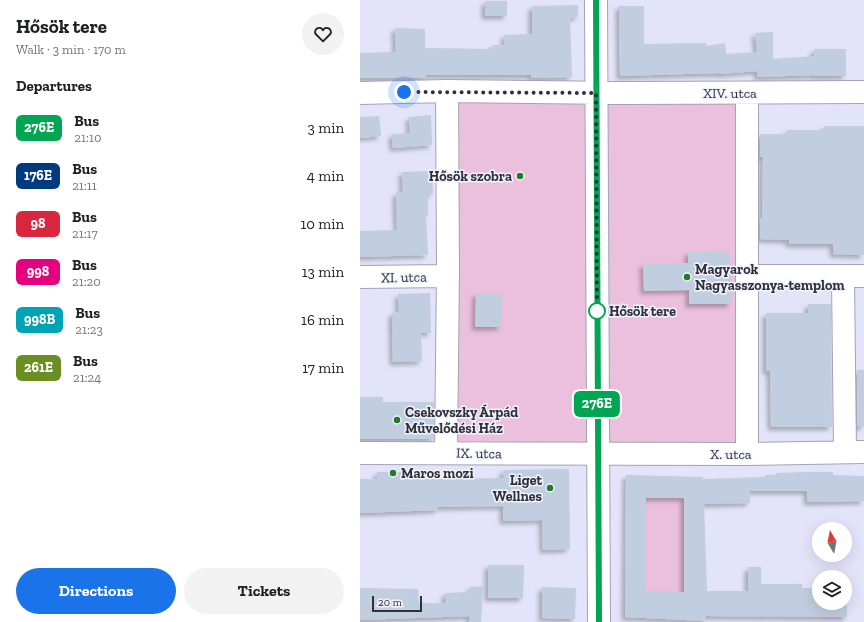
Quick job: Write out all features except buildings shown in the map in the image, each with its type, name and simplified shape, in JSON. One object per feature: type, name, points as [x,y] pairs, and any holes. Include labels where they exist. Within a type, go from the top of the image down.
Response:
[{"type":"street","points":[[596,0],[599,622]]},
{"type":"street","points":[[446,452],[448,276],[447,91]]},
{"type":"street","name":"XIV. utca","points":[[360,93],[447,91],[596,93],[864,92]]},
{"type":"street","points":[[747,93],[747,454]]},
{"type":"street","name":"XI. utca","points":[[360,277],[448,276]]},
{"type":"street","points":[[747,276],[864,276]]},
{"type":"street","points":[[843,276],[855,452]]},
{"type":"street","name":"IX. utca","points":[[360,453],[446,452],[598,454]]},
{"type":"street","name":"X. utca","points":[[598,454],[855,452]]},
{"type":"shaded area","name":"Hősök tere","points":[[447,91],[747,93],[747,454],[446,452]]},
{"type":"shaded area","points":[[646,498],[684,498],[684,592],[646,592]]},
{"type":"bus line","name":"276E","points":[[596,0],[596,270],[599,622]]},
{"type":"place","name":"Hősök szobra","points":[[520,176]]},
{"type":"place","name":"Magyarok Nagyasszonya-templom","points":[[687,277]]},
{"type":"place","name":"Hősök tere","points":[[597,311]]},
{"type":"place","name":"Csekovszky Árpád Művelődési Ház","points":[[397,420]]},
{"type":"place","name":"Maros mozi","points":[[393,473]]},
{"type":"place","name":"Liget Wellnes","points":[[550,488]]},
{"type":"route","points":[[404,92],[447,91],[596,93],[597,317],[597,311]]}]
